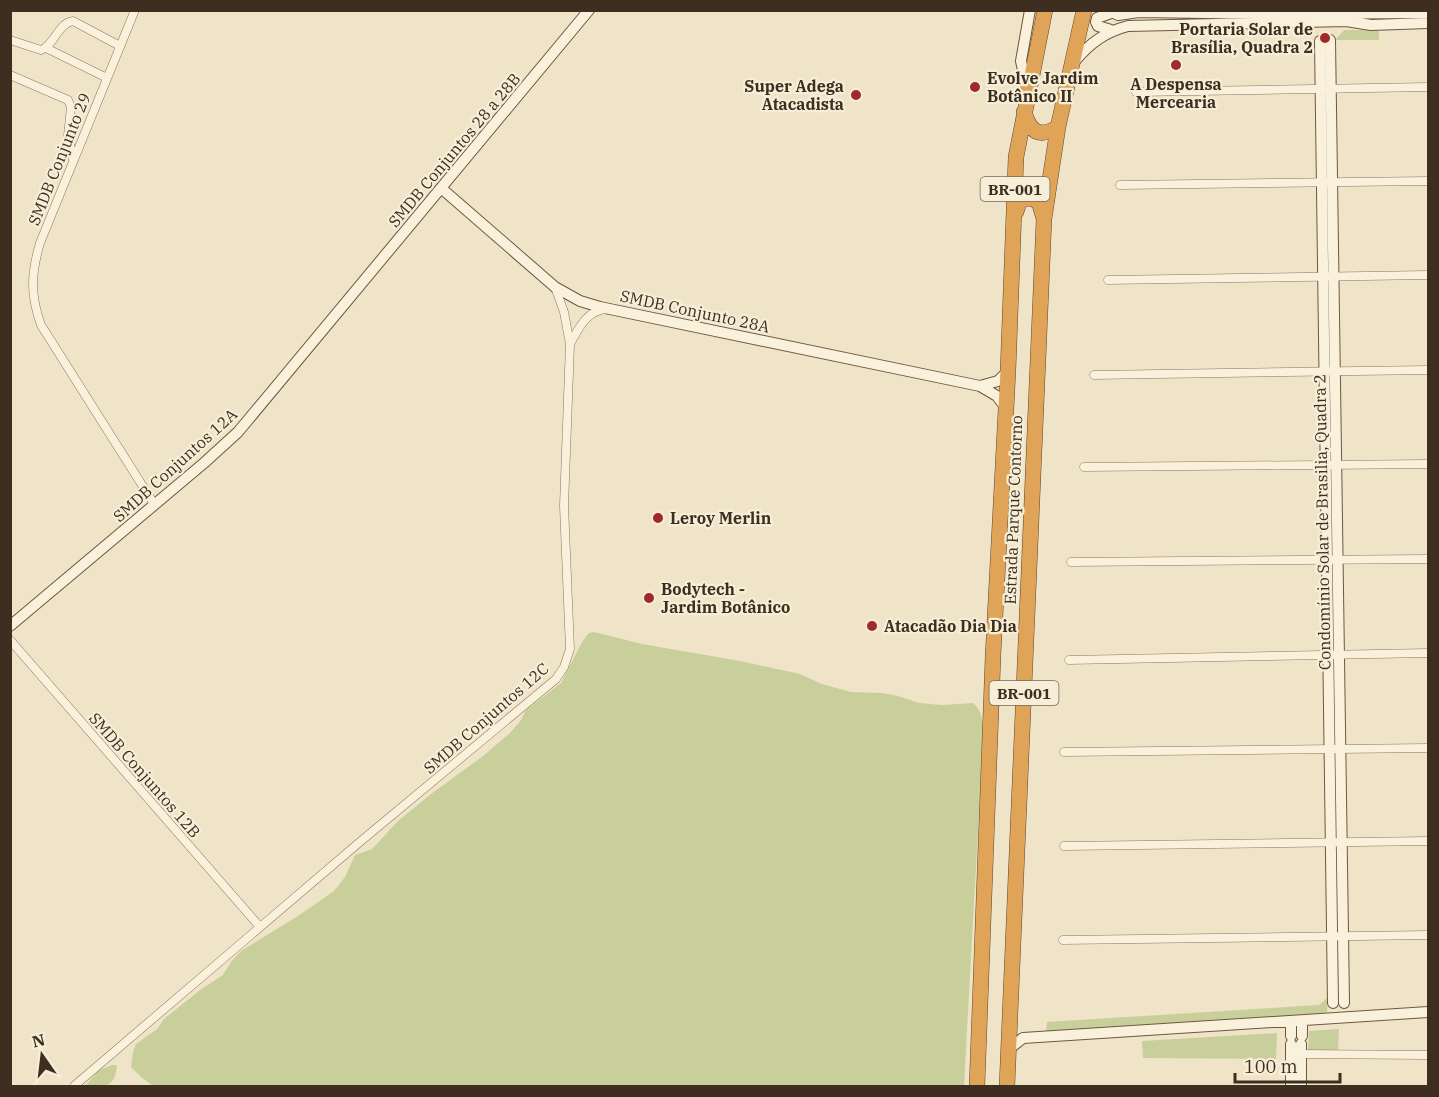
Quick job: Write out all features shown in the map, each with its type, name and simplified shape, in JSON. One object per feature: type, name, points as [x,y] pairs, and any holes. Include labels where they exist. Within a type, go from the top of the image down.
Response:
[{"type":"highway","name":"Estrada Parque Contorno","points":[[977,1086],[993,656],[1008,371],[1016,157],[1045,10]]},
{"type":"highway","name":"Estrada Parque Contorno","points":[[1007,1086],[1044,219],[1058,127],[1084,10]]},
{"type":"highway","points":[[1024,112],[1028,125],[1038,133],[1049,133],[1058,127]]},
{"type":"highway","points":[[1014,220],[1020,200],[1031,198],[1038,202],[1044,219]]},
{"type":"street","name":"SMDB Conjunto 29","points":[[135,10],[40,243],[34,263],[31,287],[34,307],[41,325],[154,504]]},
{"type":"street","name":"SMDB Conjuntos 28 a 28B","points":[[342,309],[589,10]]},
{"type":"street","points":[[1028,93],[1021,61],[1030,10]]},
{"type":"street","points":[[1111,30],[1098,26],[1097,18],[1110,12],[1118,15],[1145,11],[1325,27],[1371,12],[1428,13]]},
{"type":"street","points":[[1145,11],[1148,17],[1147,25]]},
{"type":"street","points":[[1371,12],[1373,17],[1371,25]]},
{"type":"street","points":[[10,40],[41,50],[46,48],[64,25],[73,21],[120,46]]},
{"type":"street","points":[[1072,64],[1091,43],[1111,30],[1128,26],[1325,27],[1346,21],[1371,25],[1428,23]]},
{"type":"street","name":"Condomínio Solar de Brasilia, Quadra 2","points":[[1325,27],[1338,1007]]},
{"type":"street","points":[[46,48],[107,78]]},
{"type":"street","points":[[10,75],[68,100],[70,107],[68,135],[73,159]]},
{"type":"street","points":[[1136,92],[1428,87]]},
{"type":"street","points":[[1120,185],[1428,181]]},
{"type":"street","name":"SMDB Conjunto 28A","points":[[441,188],[555,287],[580,301],[980,386]]},
{"type":"street","points":[[1108,280],[1428,275]]},
{"type":"street","name":"SMDB Conjuntos 12C","points":[[74,1086],[526,705],[556,679],[564,667],[570,649],[564,506],[570,344],[564,312],[555,287]]},
{"type":"street","name":"SMDB Conjuntos 12A","points":[[10,626],[238,432],[342,309]]},
{"type":"street","name":"SMDB Conjuntos 12C","points":[[570,344],[586,318],[594,311],[610,309]]},
{"type":"street","points":[[1094,375],[1428,370]]},
{"type":"street","points":[[980,386],[998,381],[1008,371]]},
{"type":"street","points":[[980,386],[997,396],[1005,407]]},
{"type":"street","points":[[1084,467],[1428,464]]},
{"type":"street","points":[[1071,562],[1428,559]]},
{"type":"street","name":"SMDB Conjuntos 12B","points":[[10,640],[260,927]]},
{"type":"street","points":[[1069,660],[1428,653]]},
{"type":"street","points":[[1064,752],[1428,748]]},
{"type":"street","points":[[1064,846],[1428,841]]},
{"type":"street","points":[[1063,940],[1428,935]]},
{"type":"street","points":[[1008,1049],[1023,1038],[1297,1022],[1338,1007],[1428,1012]]},
{"type":"street","points":[[1291,1086],[1297,1022]]},
{"type":"street","points":[[1009,1029],[1023,1038]]},
{"type":"street","points":[[1296,1042],[1428,1055]]},
{"type":"street","points":[[1296,1042],[1301,1086]]},
{"type":"green space","points":[[1344,30],[1379,30],[1379,40],[1335,40]]},
{"type":"green space","points":[[594,632],[642,644],[800,674],[822,684],[851,692],[883,693],[919,703],[942,705],[973,703],[980,713],[983,736],[964,1086],[153,1086],[131,1067],[136,1044],[157,1029],[164,1019],[200,990],[223,975],[241,951],[334,891],[345,877],[355,855],[372,849],[398,821],[510,733],[526,710],[561,683],[582,642],[589,633]]},
{"type":"green space","points":[[1328,997],[1327,1012],[1320,1014],[1046,1031],[1047,1022],[1319,1005]]},
{"type":"green space","points":[[1339,1029],[1338,1050],[1308,1050],[1309,1031]]},
{"type":"green space","points":[[1277,1033],[1276,1059],[1143,1058],[1142,1041]]},
{"type":"green space","points":[[117,1065],[111,1082],[103,1086],[85,1086],[99,1070]]},
{"type":"place","name":"Portaria Solar de Brasília, Quadra 2","points":[[1325,38]]},
{"type":"place","name":"A Despensa Mercearia","points":[[1176,65]]},
{"type":"place","name":"Evolve Jardim Botânico II","points":[[975,87]]},
{"type":"place","name":"Super Adega Atacadista","points":[[856,95]]},
{"type":"place","name":"Leroy Merlin","points":[[658,518]]},
{"type":"place","name":"Bodytech - Jardim Botânico","points":[[649,598]]},
{"type":"place","name":"Atacadão Dia Dia","points":[[872,626]]}]
